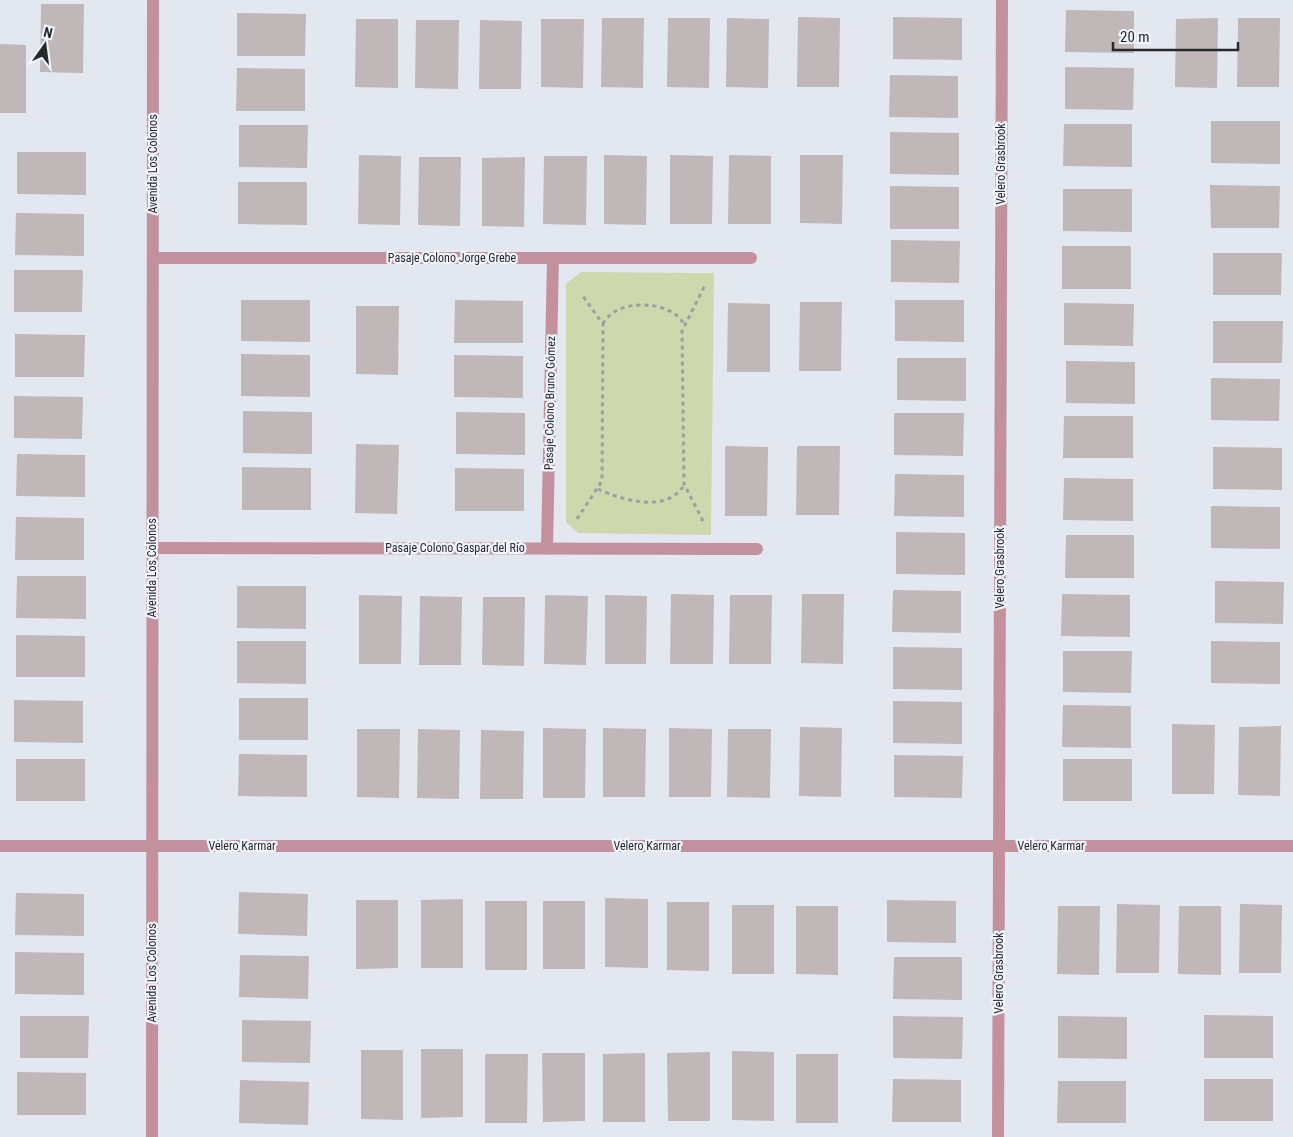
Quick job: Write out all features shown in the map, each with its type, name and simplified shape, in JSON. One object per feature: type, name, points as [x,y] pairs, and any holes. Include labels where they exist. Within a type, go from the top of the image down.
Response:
[{"type":"street","name":"Avenida Los Colonos","points":[[152,1137],[153,0]]},
{"type":"street","name":"Velero Grasbrook","points":[[998,1137],[1002,0]]},
{"type":"street","name":"Pasaje Colono Jorge Grebe","points":[[153,258],[751,258]]},
{"type":"street","name":"Pasaje Colono Bruno Gómez","points":[[547,548],[553,258]]},
{"type":"street","name":"Pasaje Colono Gaspar del Río","points":[[152,548],[757,549]]},
{"type":"street","name":"Velero Karmar","points":[[0,846],[1293,846]]},
{"type":"path","points":[[553,258],[599,316],[603,324],[602,481],[577,519],[563,549]]},
{"type":"path","points":[[707,549],[705,526],[684,484],[682,331],[684,324],[700,298],[712,258]]},
{"type":"path","points":[[603,324],[607,317],[616,310],[640,305],[667,310],[679,317],[684,324]]},
{"type":"path","points":[[598,489],[613,496],[642,503],[672,497],[680,491],[684,484]]},
{"type":"green space","points":[[581,272],[714,273],[711,535],[578,533],[566,522],[566,284]]},
{"type":"building","points":[[41,4],[84,4],[83,73],[40,72]]},
{"type":"building","points":[[1066,10],[1134,11],[1134,53],[1065,52]]},
{"type":"building","points":[[237,13],[306,14],[305,56],[237,56]]},
{"type":"building","points":[[798,17],[840,18],[839,87],[797,87]]},
{"type":"building","points":[[893,17],[962,18],[962,60],[893,59]]},
{"type":"building","points":[[602,18],[644,18],[643,88],[601,87]]},
{"type":"building","points":[[668,18],[710,18],[709,88],[667,87]]},
{"type":"building","points":[[727,18],[769,19],[768,88],[726,87]]},
{"type":"building","points":[[1218,18],[1217,88],[1175,87],[1176,19]]},
{"type":"building","points":[[1238,18],[1280,18],[1279,87],[1237,87]]},
{"type":"building","points":[[356,19],[398,19],[398,88],[355,87]]},
{"type":"building","points":[[541,19],[584,19],[583,88],[541,87]]},
{"type":"building","points":[[416,20],[459,20],[458,89],[415,88]]},
{"type":"building","points":[[480,20],[522,21],[521,89],[479,89]]},
{"type":"building","points":[[0,44],[26,45],[26,113],[0,113]]},
{"type":"building","points":[[1065,67],[1134,68],[1133,110],[1065,109]]},
{"type":"building","points":[[237,68],[305,69],[305,111],[236,111]]},
{"type":"building","points":[[890,75],[958,76],[958,118],[889,117]]},
{"type":"building","points":[[1211,121],[1280,121],[1280,164],[1211,163]]},
{"type":"building","points":[[1064,124],[1132,124],[1132,167],[1063,166]]},
{"type":"building","points":[[239,125],[308,125],[307,168],[239,167]]},
{"type":"building","points":[[890,132],[959,133],[959,175],[890,174]]},
{"type":"building","points":[[17,152],[86,152],[86,195],[17,194]]},
{"type":"building","points":[[359,155],[401,156],[400,225],[358,224]]},
{"type":"building","points":[[604,155],[647,156],[646,225],[604,224]]},
{"type":"building","points":[[670,155],[713,156],[712,224],[670,224]]},
{"type":"building","points":[[729,155],[771,156],[771,224],[728,224]]},
{"type":"building","points":[[800,155],[843,155],[842,224],[800,223]]},
{"type":"building","points":[[544,156],[587,156],[586,225],[543,224]]},
{"type":"building","points":[[419,157],[461,157],[460,226],[418,225]]},
{"type":"building","points":[[525,157],[524,227],[482,226],[482,158]]},
{"type":"building","points":[[238,182],[307,182],[307,225],[238,224]]},
{"type":"building","points":[[1210,185],[1280,186],[1279,228],[1211,228]]},
{"type":"building","points":[[890,186],[959,187],[959,229],[890,229]]},
{"type":"building","points":[[1063,189],[1132,189],[1132,232],[1063,231]]},
{"type":"building","points":[[16,213],[84,214],[84,256],[15,255]]},
{"type":"building","points":[[891,240],[960,241],[959,283],[891,282]]},
{"type":"building","points":[[1062,246],[1131,246],[1131,289],[1062,289]]},
{"type":"building","points":[[1213,253],[1282,253],[1281,295],[1213,295]]},
{"type":"building","points":[[14,270],[83,270],[82,312],[14,312]]},
{"type":"building","points":[[241,300],[310,300],[310,342],[241,341]]},
{"type":"building","points":[[455,300],[523,301],[523,343],[454,343]]},
{"type":"building","points":[[895,300],[964,300],[964,342],[895,341]]},
{"type":"building","points":[[800,302],[842,302],[841,371],[799,371]]},
{"type":"building","points":[[728,303],[770,304],[770,372],[727,372]]},
{"type":"building","points":[[1064,303],[1134,304],[1133,346],[1064,345]]},
{"type":"building","points":[[356,306],[399,306],[398,375],[356,374]]},
{"type":"building","points":[[1213,321],[1283,321],[1282,363],[1213,363]]},
{"type":"building","points":[[15,334],[85,335],[84,377],[15,377]]},
{"type":"building","points":[[241,354],[310,355],[310,397],[241,396]]},
{"type":"building","points":[[454,355],[523,356],[523,398],[454,397]]},
{"type":"building","points":[[897,358],[966,358],[966,401],[897,400]]},
{"type":"building","points":[[1066,361],[1135,362],[1135,404],[1066,403]]},
{"type":"building","points":[[1211,378],[1280,379],[1279,421],[1211,420]]},
{"type":"building","points":[[14,396],[83,397],[82,439],[14,438]]},
{"type":"building","points":[[243,411],[312,412],[312,454],[243,453]]},
{"type":"building","points":[[456,412],[525,413],[525,455],[456,454]]},
{"type":"building","points":[[894,413],[964,413],[963,456],[894,455]]},
{"type":"building","points":[[1064,416],[1133,416],[1133,458],[1063,458]]},
{"type":"building","points":[[356,444],[399,445],[397,514],[355,513]]},
{"type":"building","points":[[725,446],[768,447],[767,516],[725,516]]},
{"type":"building","points":[[797,446],[840,446],[839,515],[796,515]]},
{"type":"building","points":[[1213,447],[1282,448],[1282,490],[1213,489]]},
{"type":"building","points":[[17,454],[85,455],[85,497],[16,496]]},
{"type":"building","points":[[242,467],[311,468],[311,510],[242,510]]},
{"type":"building","points":[[455,468],[524,469],[524,511],[455,511]]},
{"type":"building","points":[[895,474],[964,475],[964,517],[894,516]]},
{"type":"building","points":[[1064,478],[1133,479],[1133,521],[1063,520]]},
{"type":"building","points":[[1211,506],[1280,507],[1280,549],[1211,548]]},
{"type":"building","points":[[16,517],[84,518],[84,560],[15,560]]},
{"type":"building","points":[[896,532],[965,533],[965,575],[896,574]]},
{"type":"building","points":[[1066,535],[1134,535],[1134,578],[1065,578]]},
{"type":"building","points":[[17,576],[86,576],[86,619],[16,618]]},
{"type":"building","points":[[1215,581],[1284,582],[1283,624],[1215,623]]},
{"type":"building","points":[[237,586],[306,586],[306,629],[237,628]]},
{"type":"building","points":[[893,590],[961,591],[961,633],[892,632]]},
{"type":"building","points":[[671,594],[714,595],[713,664],[670,664]]},
{"type":"building","points":[[802,594],[844,594],[843,664],[801,663]]},
{"type":"building","points":[[1062,594],[1130,595],[1130,637],[1061,636]]},
{"type":"building","points":[[359,595],[402,596],[401,664],[359,664]]},
{"type":"building","points":[[545,595],[588,596],[586,665],[544,664]]},
{"type":"building","points":[[605,595],[647,596],[646,664],[605,664]]},
{"type":"building","points":[[730,595],[772,595],[771,664],[729,664]]},
{"type":"building","points":[[420,596],[462,597],[461,665],[419,665]]},
{"type":"building","points":[[483,597],[525,597],[524,666],[482,665]]},
{"type":"building","points":[[16,635],[85,636],[85,677],[16,677]]},
{"type":"building","points":[[237,641],[306,641],[306,684],[237,683]]},
{"type":"building","points":[[1211,641],[1280,642],[1280,684],[1211,683]]},
{"type":"building","points":[[893,647],[962,648],[962,690],[893,689]]},
{"type":"building","points":[[1063,651],[1132,651],[1131,693],[1063,692]]},
{"type":"building","points":[[239,698],[308,698],[308,740],[239,740]]},
{"type":"building","points":[[14,700],[83,701],[83,743],[14,742]]},
{"type":"building","points":[[893,701],[962,702],[962,744],[893,743]]},
{"type":"building","points":[[1063,705],[1131,706],[1131,748],[1062,747]]},
{"type":"building","points":[[1172,724],[1215,725],[1214,794],[1172,794]]},
{"type":"building","points":[[1281,726],[1280,796],[1238,795],[1239,727]]},
{"type":"building","points":[[800,727],[842,728],[841,797],[799,796]]},
{"type":"building","points":[[543,728],[586,729],[585,798],[543,798]]},
{"type":"building","points":[[603,728],[646,729],[645,797],[603,797]]},
{"type":"building","points":[[669,728],[712,729],[711,797],[669,797]]},
{"type":"building","points":[[357,729],[400,729],[399,798],[357,797]]},
{"type":"building","points":[[418,729],[460,730],[459,799],[417,798]]},
{"type":"building","points":[[728,729],[771,729],[770,798],[727,797]]},
{"type":"building","points":[[481,730],[524,731],[523,799],[480,799]]},
{"type":"building","points":[[239,754],[307,755],[307,797],[238,796]]},
{"type":"building","points":[[894,755],[963,756],[962,798],[894,797]]},
{"type":"building","points":[[16,759],[85,759],[85,801],[16,801]]},
{"type":"building","points":[[1063,759],[1132,759],[1132,801],[1063,801]]},
{"type":"building","points":[[239,892],[308,894],[307,936],[238,934]]},
{"type":"building","points":[[16,893],[84,894],[84,936],[15,935]]},
{"type":"building","points":[[605,898],[648,899],[648,968],[605,967]]},
{"type":"building","points":[[463,899],[463,968],[421,968],[421,900]]},
{"type":"building","points":[[356,900],[398,900],[398,968],[356,969]]},
{"type":"building","points":[[887,900],[956,901],[956,943],[887,942]]},
{"type":"building","points":[[485,901],[527,901],[527,970],[485,970]]},
{"type":"building","points":[[543,901],[585,901],[585,969],[543,969]]},
{"type":"building","points":[[667,902],[709,902],[709,971],[667,970]]},
{"type":"building","points":[[1117,904],[1160,905],[1159,973],[1116,973]]},
{"type":"building","points":[[1240,904],[1282,905],[1281,973],[1239,973]]},
{"type":"building","points":[[732,905],[774,905],[774,974],[732,974]]},
{"type":"building","points":[[796,906],[838,906],[838,975],[796,974]]},
{"type":"building","points":[[1058,906],[1100,906],[1099,975],[1057,974]]},
{"type":"building","points":[[1179,906],[1221,906],[1221,975],[1178,974]]},
{"type":"building","points":[[15,952],[84,953],[84,995],[15,994]]},
{"type":"building","points":[[240,955],[309,956],[308,999],[239,997]]},
{"type":"building","points":[[894,957],[962,957],[962,1000],[893,999]]},
{"type":"building","points":[[1204,1015],[1273,1016],[1273,1058],[1204,1058]]},
{"type":"building","points":[[20,1016],[89,1016],[88,1058],[20,1058]]},
{"type":"building","points":[[893,1016],[963,1017],[962,1059],[893,1058]]},
{"type":"building","points":[[1058,1016],[1127,1017],[1127,1059],[1058,1058]]},
{"type":"building","points":[[242,1020],[311,1021],[310,1063],[242,1062]]},
{"type":"building","points":[[421,1049],[463,1049],[463,1117],[421,1118]]},
{"type":"building","points":[[361,1050],[403,1050],[403,1120],[361,1119]]},
{"type":"building","points":[[732,1051],[774,1052],[774,1121],[732,1120]]},
{"type":"building","points":[[710,1052],[710,1121],[668,1121],[667,1053]]},
{"type":"building","points":[[542,1053],[585,1053],[585,1121],[543,1122]]},
{"type":"building","points":[[645,1053],[645,1122],[603,1122],[603,1054]]},
{"type":"building","points":[[485,1054],[528,1054],[527,1123],[485,1123]]},
{"type":"building","points":[[796,1054],[838,1054],[838,1123],[796,1123]]},
{"type":"building","points":[[17,1072],[86,1073],[86,1115],[17,1115]]},
{"type":"building","points":[[893,1079],[961,1080],[961,1122],[892,1122]]},
{"type":"building","points":[[1204,1079],[1273,1079],[1273,1121],[1204,1121]]},
{"type":"building","points":[[240,1080],[309,1082],[308,1125],[239,1123]]},
{"type":"building","points":[[1058,1081],[1126,1081],[1126,1123],[1057,1123]]}]
